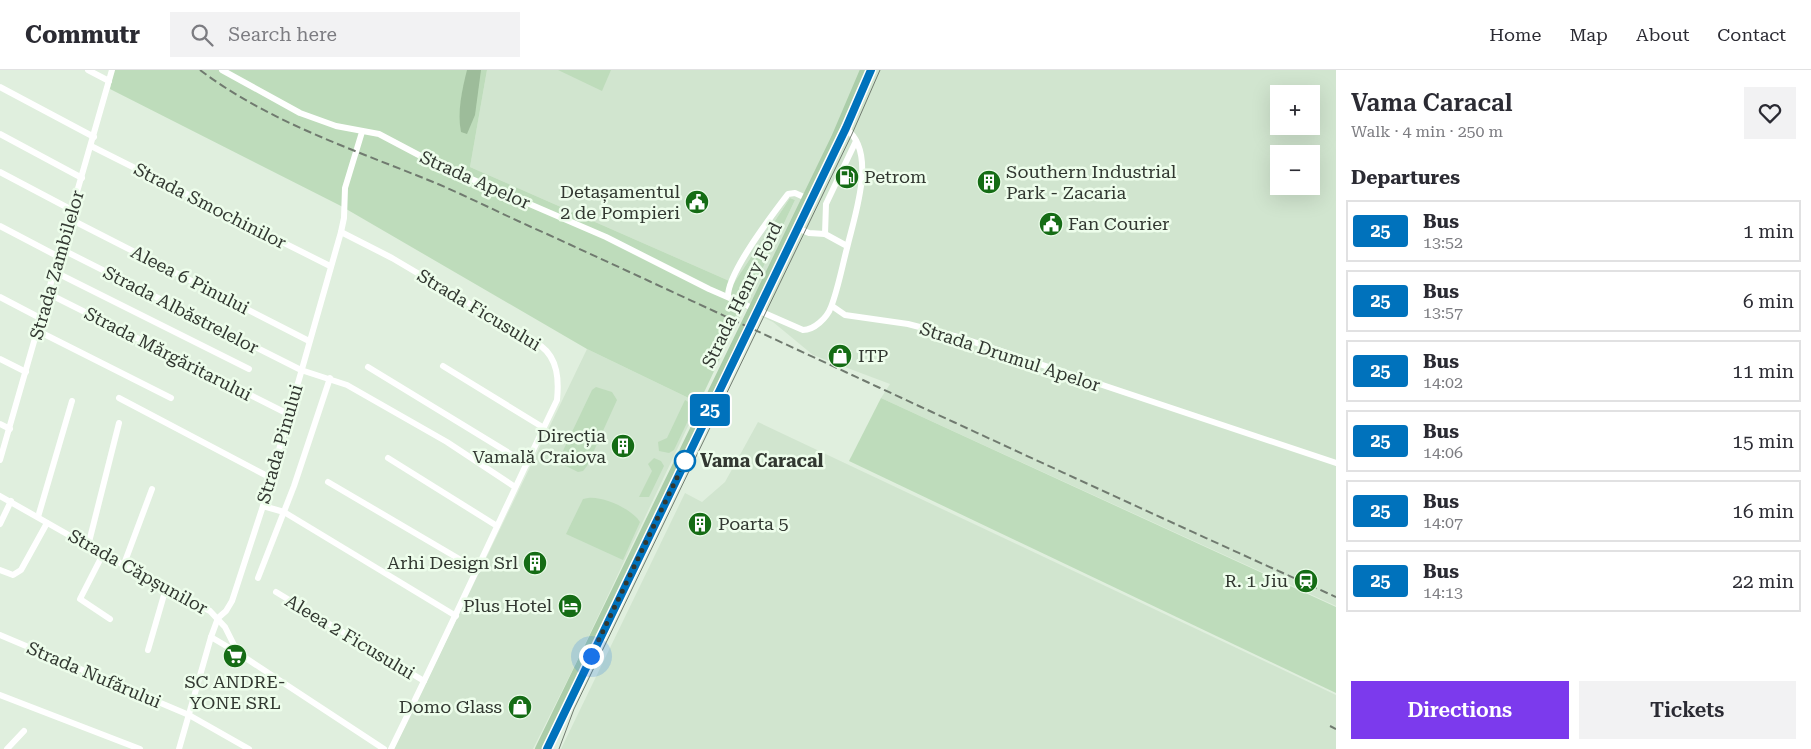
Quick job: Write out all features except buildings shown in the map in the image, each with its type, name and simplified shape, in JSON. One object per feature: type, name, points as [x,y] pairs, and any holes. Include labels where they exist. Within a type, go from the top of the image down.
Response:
[{"type":"main road","name":"Strada Henry Ford","points":[[539,749],[841,125],[864,70]]},
{"type":"main road","name":"Strada Henry Ford","points":[[547,749],[846,128],[871,70]]},
{"type":"street","points":[[88,70],[109,81]]},
{"type":"street","name":"Strada Zambilelor","points":[[0,460],[112,70]]},
{"type":"street","name":"Strada Apelor","points":[[222,70],[300,113],[336,126],[379,134],[419,156],[611,239],[709,289],[796,328],[808,330],[818,324],[832,306]]},
{"type":"street","points":[[0,87],[94,137]]},
{"type":"street","points":[[832,306],[847,246],[854,227],[859,200],[861,160],[856,141],[846,128]]},
{"type":"street","name":"Strada Pinului","points":[[179,749],[211,637],[218,618],[226,611],[232,601],[263,506],[341,232],[344,218],[345,188],[362,132]]},
{"type":"street","points":[[0,134],[82,178]]},
{"type":"street","points":[[825,234],[826,204],[856,141]]},
{"type":"street","name":"Strada Smochinilor","points":[[91,146],[330,266]]},
{"type":"street","points":[[0,172],[72,210]]},
{"type":"street","points":[[728,296],[728,285],[758,235],[788,194],[796,193],[806,198]]},
{"type":"street","name":"Aleea 6 Pinului","points":[[70,219],[309,341]]},
{"type":"street","points":[[0,226],[59,257]]},
{"type":"street","points":[[797,228],[809,233],[825,234],[847,246]]},
{"type":"street","name":"Strada Ficusului","points":[[341,232],[392,258],[549,352],[557,373],[559,386],[558,400],[391,749]]},
{"type":"street","name":"Strada Albăstrelelor","points":[[61,249],[301,370],[330,378],[359,391],[447,442],[515,487]]},
{"type":"street","points":[[55,272],[248,369]]},
{"type":"street","name":"Strada Mărgăritarului","points":[[49,294],[288,414]]},
{"type":"street","points":[[0,297],[42,319]]},
{"type":"street","name":"Strada Drumul Apelor","points":[[832,306],[844,315],[908,324],[962,338],[1336,463]]},
{"type":"street","points":[[38,331],[171,398]]},
{"type":"street","points":[[0,359],[26,372]]},
{"type":"street","points":[[442,366],[544,428]]},
{"type":"street","points":[[368,367],[527,464]]},
{"type":"street","points":[[258,578],[284,512],[330,378]]},
{"type":"street","points":[[119,398],[271,478]]},
{"type":"street","points":[[38,517],[72,401]]},
{"type":"street","points":[[0,424],[10,429]]},
{"type":"street","points":[[88,546],[119,424]]},
{"type":"street","points":[[388,458],[497,526]]},
{"type":"street","points":[[328,482],[478,570]]},
{"type":"street","points":[[124,564],[152,489]]},
{"type":"street","name":"Strada Căpșunilor","points":[[0,496],[88,546],[210,610],[225,626],[238,653]]},
{"type":"street","points":[[0,524],[10,501]]},
{"type":"street","points":[[263,506],[284,512],[456,616]]},
{"type":"street","points":[[0,570],[13,575],[22,570],[47,522]]},
{"type":"street","points":[[103,554],[80,599],[110,619]]},
{"type":"street","points":[[148,650],[166,588]]},
{"type":"street","name":"Aleea 2 Ficusului","points":[[276,592],[424,682]]},
{"type":"street","name":"Strada Nufărului","points":[[0,635],[189,715],[249,749]]},
{"type":"street","points":[[211,637],[384,749]]},
{"type":"street","points":[[0,695],[140,749]]},
{"type":"street","points":[[7,749],[24,731]]},
{"type":"shaded area","points":[[114,70],[487,70],[470,167],[734,283],[790,198],[795,200],[699,403],[587,349],[341,206],[110,89]]},
{"type":"shaded area","points":[[467,70],[481,70],[475,115],[467,134],[461,132],[460,109]]},
{"type":"shaded area","points":[[487,70],[1336,70],[1336,606],[881,398],[890,384],[813,355],[773,322],[744,308],[795,200],[790,198],[734,283],[470,167]]},
{"type":"shaded area","points":[[558,70],[611,70],[602,91]]},
{"type":"shaded area","points":[[587,349],[699,403],[575,665],[533,749],[394,749]]},
{"type":"shaded area","points":[[596,387],[612,392],[617,400],[587,466],[583,471],[578,472],[562,464],[561,455],[592,390]]},
{"type":"shaded area","points":[[881,398],[1336,607],[1336,693],[849,461]]},
{"type":"shaded area","points":[[685,400],[695,406],[674,450],[669,453],[659,451],[658,442],[667,438]]},
{"type":"shaded area","points":[[758,422],[1336,695],[1336,749],[561,749],[685,493],[702,502],[725,482]]},
{"type":"shaded area","points":[[654,458],[661,461],[664,466],[649,497],[639,497],[652,471],[648,464]]},
{"type":"shaded area","points":[[583,499],[601,499],[617,504],[631,512],[640,522],[623,560],[566,534]]},
{"type":"tram line","points":[[559,749],[574,709],[852,134],[880,70]]},
{"type":"railway","points":[[200,70],[255,106],[285,121],[452,190],[1336,597]]},
{"type":"railway","points":[[1330,726],[1336,729]]},
{"type":"bus line","name":"25","points":[[547,749],[846,128],[871,70]]},
{"type":"place","name":"Petrom","points":[[847,177]]},
{"type":"place","name":"Southern Industrial Park - Zacaria","points":[[989,182]]},
{"type":"place","name":"Detașamentul 2 de Pompieri","points":[[697,202]]},
{"type":"place","name":"Fan Courier","points":[[1051,224]]},
{"type":"place","name":"ITP","points":[[840,356]]},
{"type":"place","name":"Direcția Vamală Craiova","points":[[623,446]]},
{"type":"place","name":"Vama Caracal","points":[[685,461]]},
{"type":"place","name":"Poarta 5","points":[[700,524]]},
{"type":"place","name":"Arhi Design Srl","points":[[535,563]]},
{"type":"place","name":"R. 1 Jiu","points":[[1306,581]]},
{"type":"place","name":"Plus Hotel","points":[[570,606]]},
{"type":"place","name":"SC ANDRE- YONE SRL","points":[[235,656]]},
{"type":"place","name":"Domo Glass","points":[[520,707]]},
{"type":"route","points":[[591,656],[685,461]]}]
